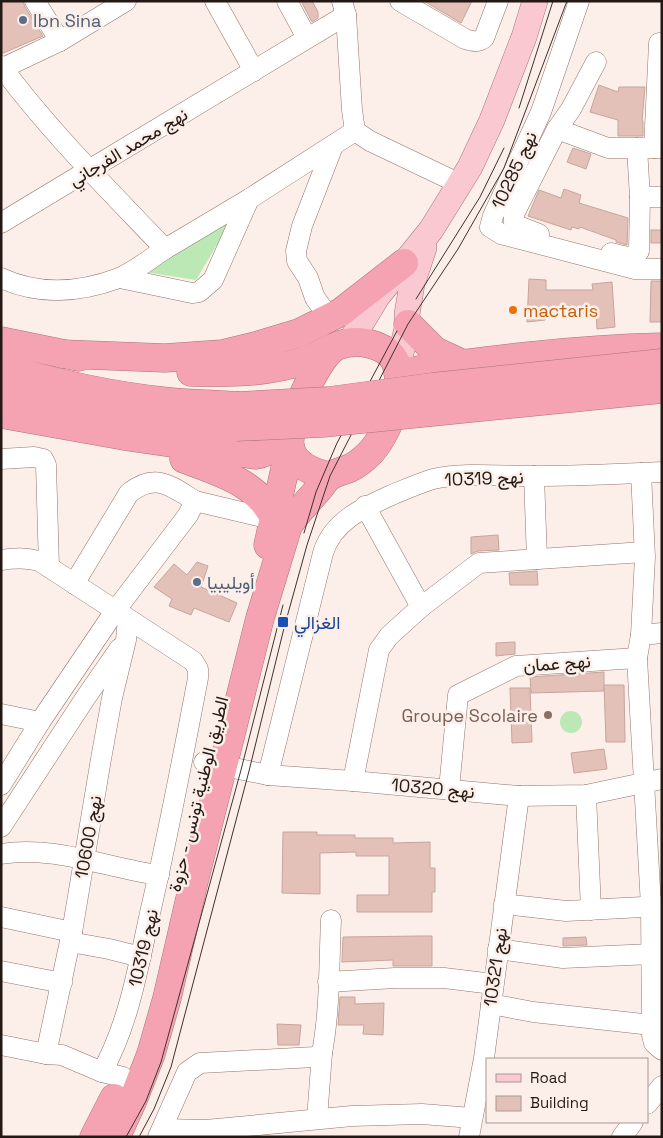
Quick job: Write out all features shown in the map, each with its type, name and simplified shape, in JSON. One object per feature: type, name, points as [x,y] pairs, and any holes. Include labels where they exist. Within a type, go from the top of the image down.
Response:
[{"type":"highway","points":[[62,354],[165,358],[222,354],[259,345],[299,333],[341,312],[404,263]]},
{"type":"highway","points":[[408,324],[435,351],[461,363]]},
{"type":"highway","points":[[1,341],[141,369],[214,373],[244,372],[279,367],[303,361],[342,345],[363,341],[386,350],[398,370],[396,403],[389,425],[371,452],[352,468],[301,456],[281,441],[271,450],[255,455],[130,437],[1,414]]},
{"type":"highway","points":[[301,456],[296,413],[317,367],[342,345]]},
{"type":"highway","points":[[398,370],[620,348],[662,347]]},
{"type":"highway","points":[[1,389],[107,415],[172,423],[236,416],[328,401],[443,386],[662,363]]},
{"type":"highway","points":[[1,367],[46,381],[112,394],[172,402],[236,416],[341,422],[662,389]]},
{"type":"highway","points":[[1,426],[184,459],[244,467],[301,456]]},
{"type":"highway","name":"الطريق الوطنية تونس - حزوة","points":[[116,1137],[151,1054],[167,998],[214,764],[233,652],[268,548],[275,520],[301,456]]},
{"type":"highway","name":"الطريق الوطنية تونس - حزوة","points":[[94,1137],[112,1074],[146,1008],[214,764],[288,526],[294,516],[301,456]]},
{"type":"highway","points":[[184,459],[236,479],[262,499],[270,509],[275,520]]},
{"type":"main road","points":[[342,345],[377,297],[431,230],[460,184],[492,120],[536,1]]},
{"type":"main road","points":[[398,370],[408,324],[407,314],[412,284],[431,230]]},
{"type":"street","points":[[35,1],[60,41]]},
{"type":"street","points":[[126,1],[60,41],[2,68],[22,94],[89,170],[165,249]]},
{"type":"street","points":[[215,1],[254,71]]},
{"type":"street","points":[[287,1],[308,38]]},
{"type":"street","points":[[400,1],[465,39],[474,41],[480,41],[484,38],[498,1]]},
{"type":"street","name":"نهج 10285","points":[[579,1],[541,112],[492,216],[490,227],[501,234],[635,269],[662,269]]},
{"type":"street","points":[[344,8],[355,131]]},
{"type":"street","name":"نهج محمد الفرجاني","points":[[1,224],[308,38],[344,8]]},
{"type":"street","points":[[596,62],[574,104],[557,129],[514,214],[514,223],[524,230],[580,247],[635,257],[639,251],[640,197],[651,148],[659,43]]},
{"type":"street","points":[[557,129],[608,148],[651,148]]},
{"type":"street","points":[[355,131],[460,184]]},
{"type":"street","points":[[1,278],[28,288],[63,292],[120,278],[334,146],[355,131]]},
{"type":"street","points":[[329,317],[315,298],[308,278],[297,261],[296,251],[302,226],[334,146]]},
{"type":"street","points":[[640,197],[662,197]]},
{"type":"street","points":[[120,278],[192,293],[199,292],[213,280],[249,199]]},
{"type":"street","points":[[1,459],[34,457],[43,459],[46,465],[49,567]]},
{"type":"street","name":"نهج 10319","points":[[268,776],[326,542],[336,528],[365,506],[434,479],[474,475],[534,476],[662,472]]},
{"type":"street","points":[[641,473],[650,555],[637,658],[653,781],[656,906],[652,1025],[653,1040],[662,1050]]},
{"type":"street","points":[[534,476],[537,559]]},
{"type":"street","points":[[74,584],[130,493],[140,484],[156,481],[172,487],[196,501],[275,520]]},
{"type":"street","points":[[1,785],[40,722],[122,615],[196,501]]},
{"type":"street","points":[[365,506],[419,609]]},
{"type":"street","points":[[353,781],[379,650],[389,636],[419,609],[479,563],[650,555]]},
{"type":"street","name":"نهج 10319","points":[[1,560],[14,558],[33,559],[49,567],[193,661],[196,664],[198,673],[179,784],[130,1005],[113,1052],[112,1074]]},
{"type":"street","name":"نهج 10600","points":[[46,1054],[71,937],[112,698],[126,640],[122,615]]},
{"type":"street","points":[[640,635],[662,633]]},
{"type":"street","points":[[1,827],[86,697],[126,640]]},
{"type":"street","name":"نهج عمان","points":[[449,789],[458,695],[516,666],[637,658]]},
{"type":"street","points":[[1,714],[40,722]]},
{"type":"street","name":"نهج 10320","points":[[214,764],[268,776],[353,781],[519,796],[586,795],[653,781]]},
{"type":"street","points":[[586,795],[591,910]]},
{"type":"street","name":"نهج 10321","points":[[489,1058],[493,984],[519,796]]},
{"type":"street","points":[[1,854],[28,851],[64,855],[137,872],[159,875]]},
{"type":"street","points":[[504,904],[566,911],[656,906]]},
{"type":"street","points":[[1,917],[141,957]]},
{"type":"street","points":[[318,1119],[331,920]]},
{"type":"street","points":[[498,949],[563,958],[655,945]]},
{"type":"street","points":[[1,971],[62,983]]},
{"type":"street","points":[[328,982],[395,978],[444,978],[493,984]]},
{"type":"street","points":[[491,1004],[534,1012],[652,1025]]},
{"type":"street","points":[[1,1045],[46,1054],[62,1055],[112,1074]]},
{"type":"street","points":[[322,1053],[314,1057],[200,1063],[187,1072],[160,1133],[352,1116],[422,1114],[471,1128]]},
{"type":"street","name":"نهج 10321","points":[[471,1128],[486,1070]]},
{"type":"street","points":[[648,1103],[662,1086]]},
{"type":"green space","points":[[231,221],[196,280],[138,271]]},
{"type":"green space","points":[[567,711],[575,711],[582,718],[582,726],[575,733],[567,733],[560,726],[560,718]]},
{"type":"building","name":"Ibn Sina","points":[[1,1],[23,1],[43,36],[1,54]]},
{"type":"building","points":[[301,1],[312,1],[318,12],[318,18],[312,22]]},
{"type":"building","points":[[424,1],[472,1],[461,23]]},
{"type":"building","points":[[599,85],[618,92],[619,87],[645,87],[642,121],[643,136],[618,136],[618,120],[590,112]]},
{"type":"building","points":[[573,148],[591,154],[586,169],[567,162]]},
{"type":"building","points":[[564,189],[581,195],[579,203],[628,218],[627,245],[580,227],[579,229],[572,227],[571,230],[528,216],[539,190],[561,198]]},
{"type":"building","points":[[651,230],[662,230],[662,243],[651,243]]},
{"type":"building","points":[[529,279],[546,280],[546,290],[593,290],[592,284],[612,282],[615,327],[597,329],[596,313],[574,314],[574,309],[543,310],[545,320],[527,322]]},
{"type":"building","points":[[651,281],[662,281],[662,322],[650,322]]},
{"type":"building","points":[[498,535],[499,550],[478,551],[471,554],[471,537]]},
{"type":"building","points":[[197,562],[208,566],[201,587],[237,603],[229,622],[194,608],[191,615],[169,606],[172,599],[154,587],[174,564],[187,575]]},
{"type":"building","points":[[537,571],[538,585],[510,585],[509,573]]},
{"type":"building","points":[[515,642],[515,654],[496,656],[496,643]]},
{"type":"building","points":[[604,672],[604,691],[531,693],[530,677]]},
{"type":"building","points":[[604,685],[624,685],[625,742],[606,742]]},
{"type":"building","points":[[510,688],[530,688],[532,742],[512,743]]},
{"type":"building","points":[[604,749],[607,769],[574,773],[571,753]]},
{"type":"building","points":[[283,832],[317,832],[317,835],[355,835],[355,838],[393,838],[393,843],[430,842],[430,868],[435,868],[435,892],[432,892],[432,912],[357,912],[357,895],[389,895],[389,856],[356,856],[356,852],[320,853],[320,894],[282,893]]},
{"type":"building","points":[[432,936],[432,966],[393,966],[393,960],[342,962],[343,937]]},
{"type":"building","points":[[586,937],[587,945],[563,946],[563,938]]},
{"type":"building","points":[[340,997],[355,997],[355,1004],[384,1003],[383,1035],[363,1034],[364,1025],[338,1025]]},
{"type":"building","points":[[277,1024],[301,1025],[299,1045],[278,1045]]},
{"type":"tram line","points":[[519,108],[553,1]]},
{"type":"tram line","points":[[139,1137],[154,1109],[171,1067],[249,771],[284,628],[307,545],[330,476],[408,324],[458,249],[504,168],[567,1]]},
{"type":"tram line","points":[[416,299],[480,197],[504,148]]},
{"type":"tram line","points":[[304,533],[316,492],[337,443],[397,331]]},
{"type":"tram line","points":[[126,1137],[146,1101],[161,1062],[241,770],[283,605]]},
{"type":"place","name":"Ibn Sina","points":[[23,20]]},
{"type":"place","name":"mactaris","points":[[513,310]]},
{"type":"place","name":"أويليبيا","points":[[197,582]]},
{"type":"place","name":"الغزالي","points":[[283,622]]},
{"type":"place","name":"Groupe Scolaire","points":[[548,715]]}]
